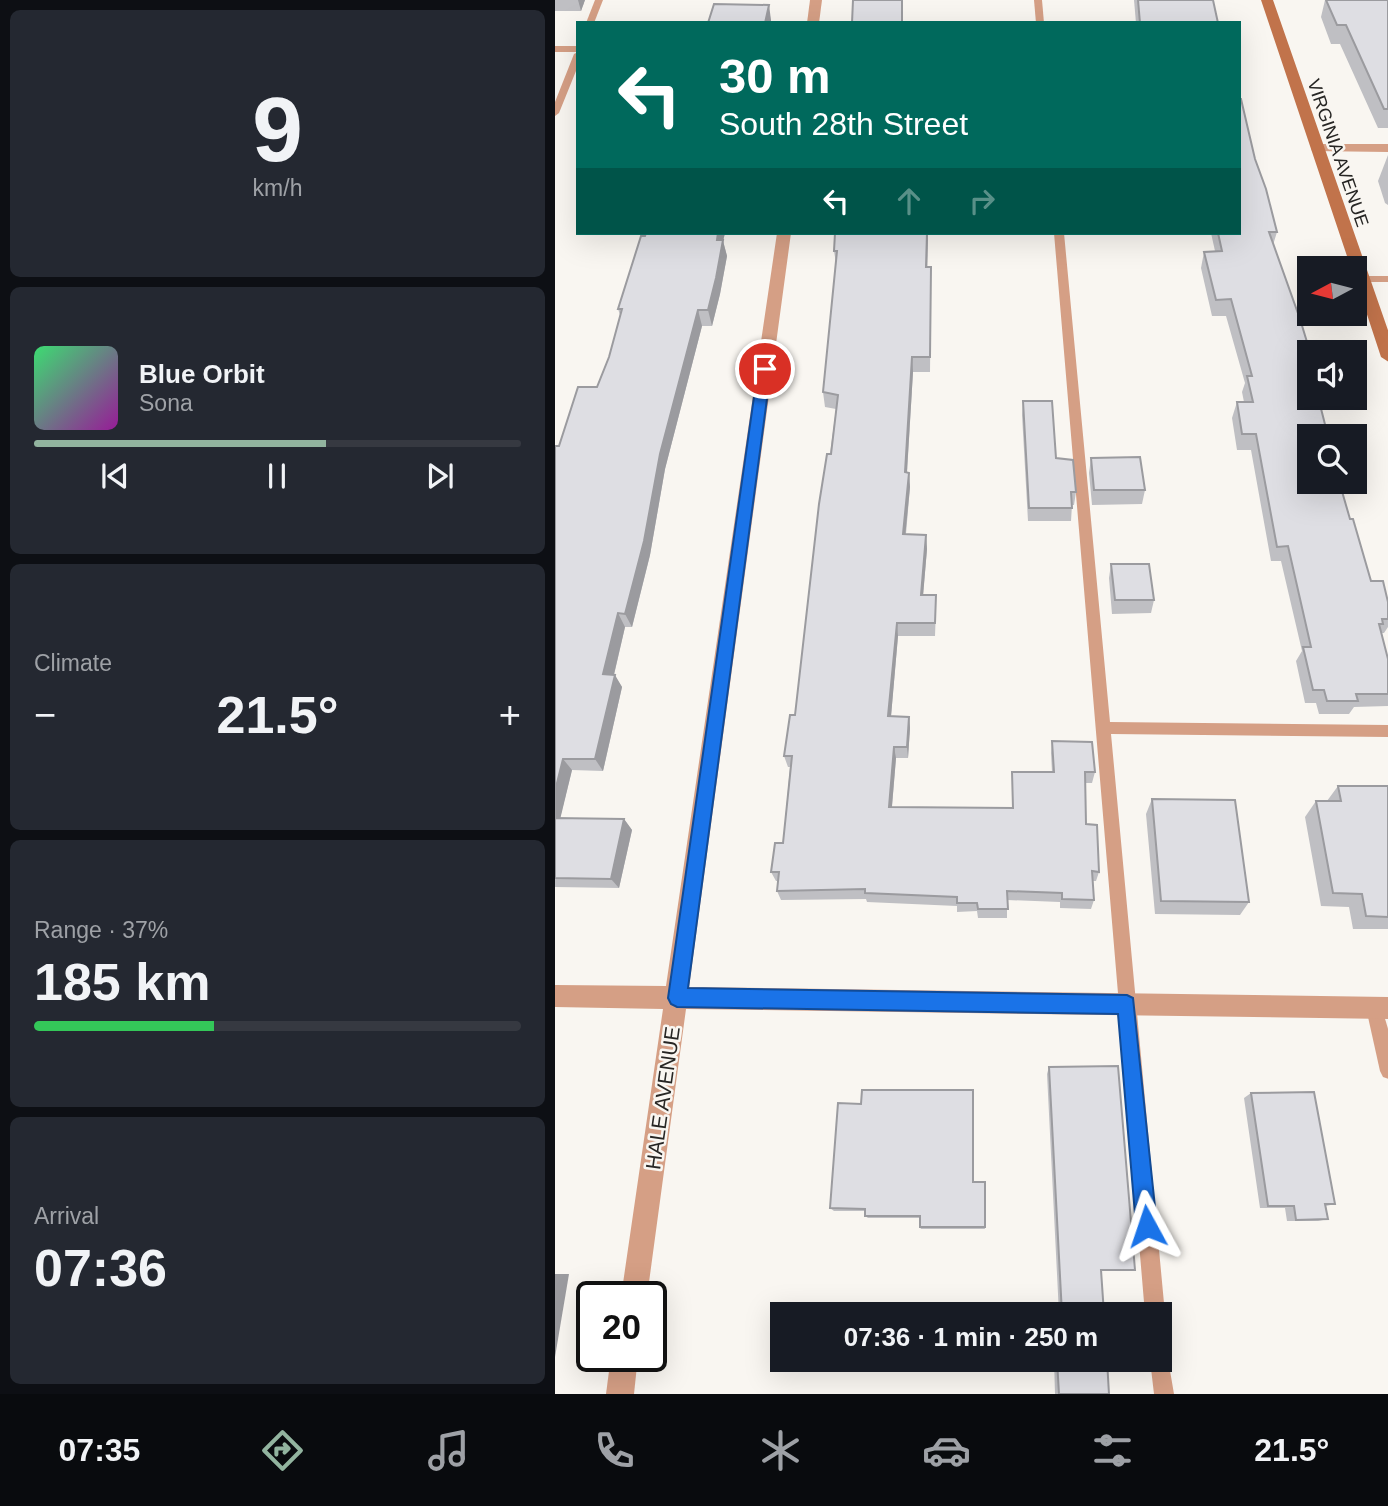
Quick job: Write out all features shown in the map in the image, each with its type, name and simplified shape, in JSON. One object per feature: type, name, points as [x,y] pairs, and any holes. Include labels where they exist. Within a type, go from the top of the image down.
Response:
[{"type":"main road","name":"VIRGINIA AVENUE","points":[[1267,0],[1354,256]]},
{"type":"main road","name":"VIRGINIA AVENUE","points":[[1367,294],[1388,358]]},
{"type":"street","points":[[813,21],[816,0]]},
{"type":"street","points":[[1317,148],[1388,148]]},
{"type":"street","name":"HALE AVENUE","points":[[636,1281],[784,235]]},
{"type":"street","points":[[555,996],[1381,1008]]},
{"type":"street","points":[[620,1394],[623,1372]]},
{"type":"lane","points":[[591,21],[599,0]]},
{"type":"lane","points":[[1038,0],[1040,21]]},
{"type":"lane","points":[[555,48],[576,51]]},
{"type":"lane","points":[[555,113],[576,56]]},
{"type":"lane","points":[[1059,235],[1154,1302]]},
{"type":"lane","points":[[1367,279],[1388,279]]},
{"type":"lane","points":[[1102,728],[1388,731]]},
{"type":"lane","points":[[1381,1008],[1388,1071]]},
{"type":"lane","points":[[1161,1372],[1164,1394]]},
{"type":"building","points":[[853,0],[902,0],[902,21],[852,21]]},
{"type":"building","points":[[1138,0],[1213,0],[1218,21],[1140,21]]},
{"type":"building","points":[[1326,0],[1388,0],[1388,109],[1384,109],[1346,25],[1337,25]]},
{"type":"building","points":[[714,4],[769,5],[765,21],[709,21]]},
{"type":"building","points":[[1241,99],[1255,159],[1277,232],[1269,232],[1297,311],[1297,326],[1302,326],[1306,340],[1297,340],[1297,410],[1321,410],[1325,424],[1297,424],[1297,494],[1343,494],[1371,581],[1383,581],[1388,602],[1388,619],[1382,619],[1383,624],[1379,624],[1388,659],[1388,694],[1356,694],[1358,701],[1327,701],[1324,690],[1313,690],[1303,647],[1311,647],[1288,546],[1277,547],[1256,434],[1242,434],[1237,402],[1253,402],[1247,376],[1252,376],[1231,299],[1216,300],[1204,252],[1222,251],[1218,235],[1241,235]]},
{"type":"building","points":[[718,235],[717,240],[723,240],[708,310],[698,310],[660,454],[644,541],[625,614],[618,613],[603,674],[615,675],[595,759],[563,759],[555,791],[555,446],[559,446],[578,387],[597,387],[609,357],[622,309],[618,309],[641,236]]},
{"type":"building","points":[[835,235],[927,235],[926,267],[931,267],[930,357],[912,357],[905,472],[909,473],[903,534],[926,535],[921,595],[936,595],[935,623],[897,623],[888,716],[909,717],[907,747],[894,747],[889,807],[1013,808],[1012,772],[1054,772],[1052,741],[1092,742],[1095,772],[1085,772],[1086,824],[1097,825],[1099,872],[1092,871],[1094,900],[1062,899],[1062,893],[1007,891],[1008,909],[978,909],[977,903],[957,903],[957,897],[865,893],[865,889],[777,891],[779,872],[771,872],[775,843],[783,843],[792,756],[784,756],[790,715],[795,715],[819,504],[827,454],[831,454],[838,395],[823,392],[837,251],[834,251]]},
{"type":"building","points":[[1023,401],[1052,401],[1056,458],[1073,460],[1076,492],[1071,492],[1072,508],[1029,508]]},
{"type":"building","points":[[1140,457],[1145,490],[1094,490],[1091,458]]},
{"type":"building","points":[[1111,564],[1149,564],[1154,600],[1115,600]]},
{"type":"building","points":[[1338,786],[1388,786],[1388,917],[1366,916],[1362,894],[1333,893],[1316,801],[1341,801]]},
{"type":"building","points":[[1152,799],[1235,800],[1249,902],[1161,901]]},
{"type":"building","points":[[555,818],[624,819],[611,879],[555,878]]},
{"type":"building","points":[[1118,1066],[1135,1270],[1101,1270],[1103,1302],[1061,1302],[1049,1067]]},
{"type":"building","points":[[862,1090],[973,1090],[973,1182],[985,1182],[985,1227],[920,1227],[920,1216],[865,1216],[865,1209],[830,1208],[838,1103],[861,1104]]},
{"type":"building","points":[[1314,1092],[1335,1204],[1325,1204],[1328,1219],[1296,1220],[1294,1206],[1268,1206],[1251,1093]]},
{"type":"building","points":[[1058,1372],[1108,1372],[1109,1394],[1059,1394]]},
{"type":"route","points":[[765,369],[677,998],[1127,1005],[1147,1226]]}]
